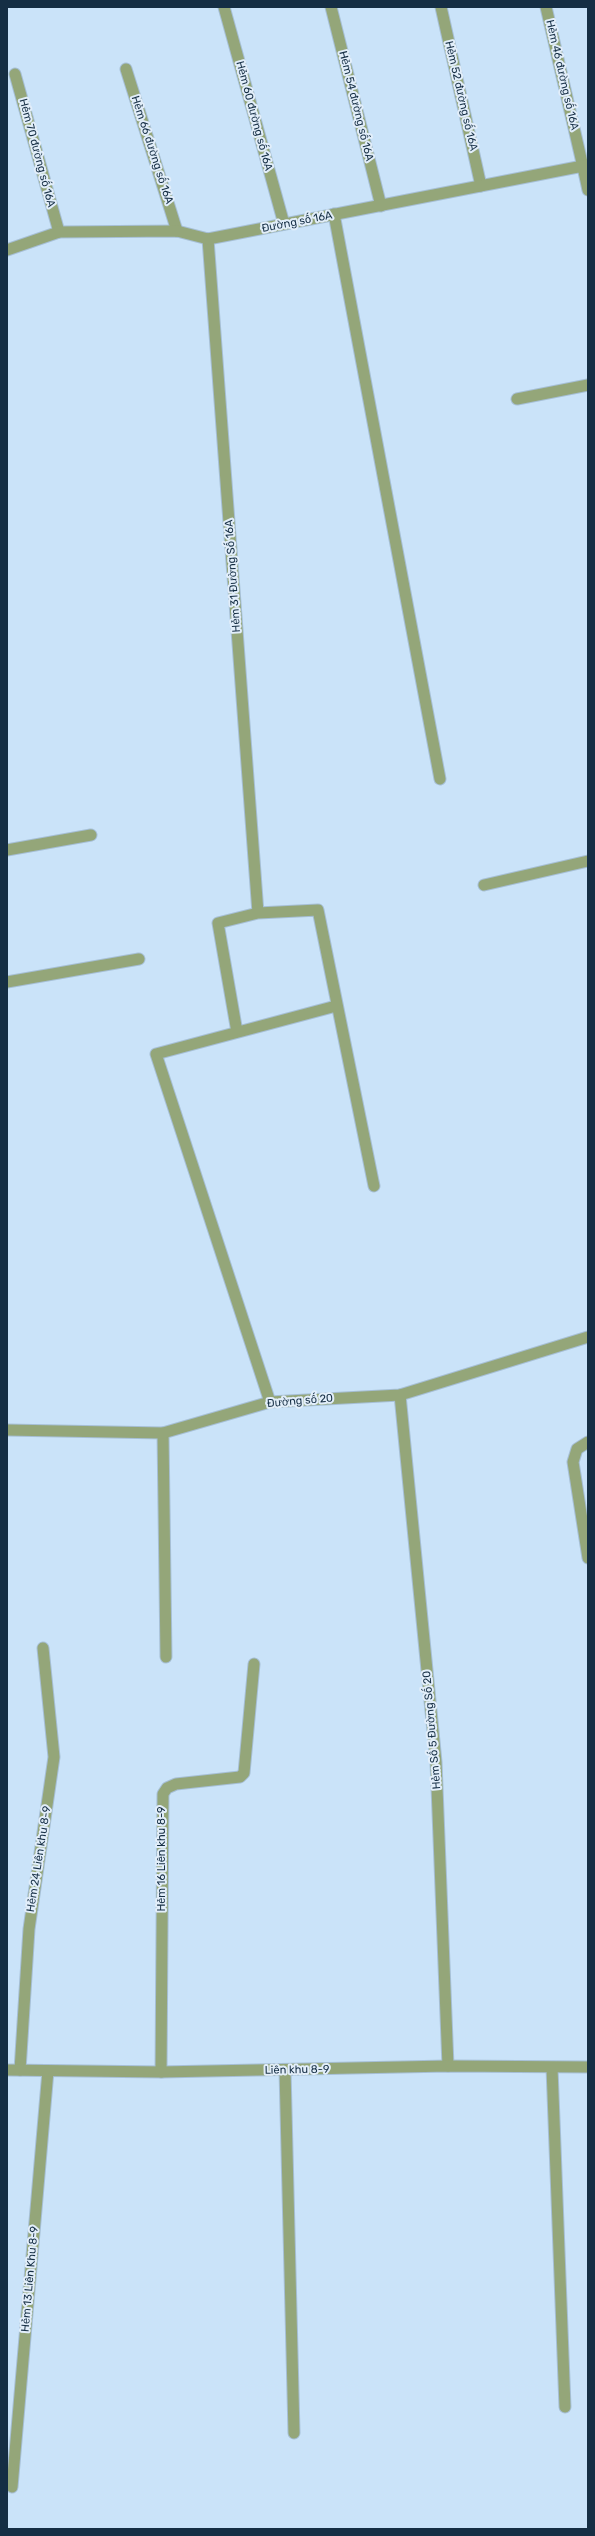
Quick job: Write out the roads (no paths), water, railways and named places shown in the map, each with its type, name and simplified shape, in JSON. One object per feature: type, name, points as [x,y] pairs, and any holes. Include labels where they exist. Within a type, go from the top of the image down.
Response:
[{"type":"street","name":"Hẻm 60 đường số 16A","points":[[224,7],[284,224]]},
{"type":"street","name":"Hẻm 54 đường số 16A","points":[[331,7],[381,206]]},
{"type":"street","name":"Hẻm 52 đường số 16A","points":[[441,7],[482,186]]},
{"type":"street","name":"Hẻm 46 đường số 16A","points":[[546,7],[586,166],[588,190]]},
{"type":"street","name":"Hẻm 66 đường số 16A","points":[[126,69],[178,231]]},
{"type":"street","name":"Hẻm 70 đường số 16A","points":[[15,74],[59,232]]},
{"type":"street","name":"Đường số 16A","points":[[7,250],[59,232],[178,231],[208,239],[586,166]]},
{"type":"street","points":[[334,214],[440,778]]},
{"type":"street","name":"Hẻm 31 Đường Số 16A","points":[[208,239],[258,913]]},
{"type":"street","points":[[517,399],[588,385]]},
{"type":"street","points":[[7,850],[91,835]]},
{"type":"street","points":[[484,885],[588,861]]},
{"type":"street","points":[[237,1032],[218,923],[258,913],[318,910],[336,1006],[374,1186]]},
{"type":"street","points":[[7,982],[139,959]]},
{"type":"street","points":[[270,1402],[156,1054],[336,1006]]},
{"type":"street","name":"Đường số 20","points":[[7,1430],[162,1433],[270,1402],[400,1395],[588,1337]]},
{"type":"street","name":"Hẻm Số 5 Đường Số 20","points":[[400,1395],[436,1762],[448,2066]]},
{"type":"street","points":[[162,1433],[166,1657]]},
{"type":"street","points":[[588,1442],[577,1449],[573,1462],[588,1558]]},
{"type":"street","name":"Hẻm 24 Liên khu 8-9","points":[[20,2070],[29,1930],[54,1757],[43,1648]]},
{"type":"street","name":"Hẻm 16 Liên khu 8-9","points":[[161,2072],[163,1794],[167,1788],[176,1784],[240,1777],[244,1773],[254,1664]]},
{"type":"street","name":"Liên khu 8-9","points":[[7,2070],[161,2072],[448,2066],[552,2068],[588,2067]]},
{"type":"street","points":[[552,2068],[565,2407]]},
{"type":"street","points":[[285,2070],[294,2433]]},
{"type":"street","name":"Hẻm 13 Liên Khu 8-9","points":[[12,2487],[48,2071]]}]
